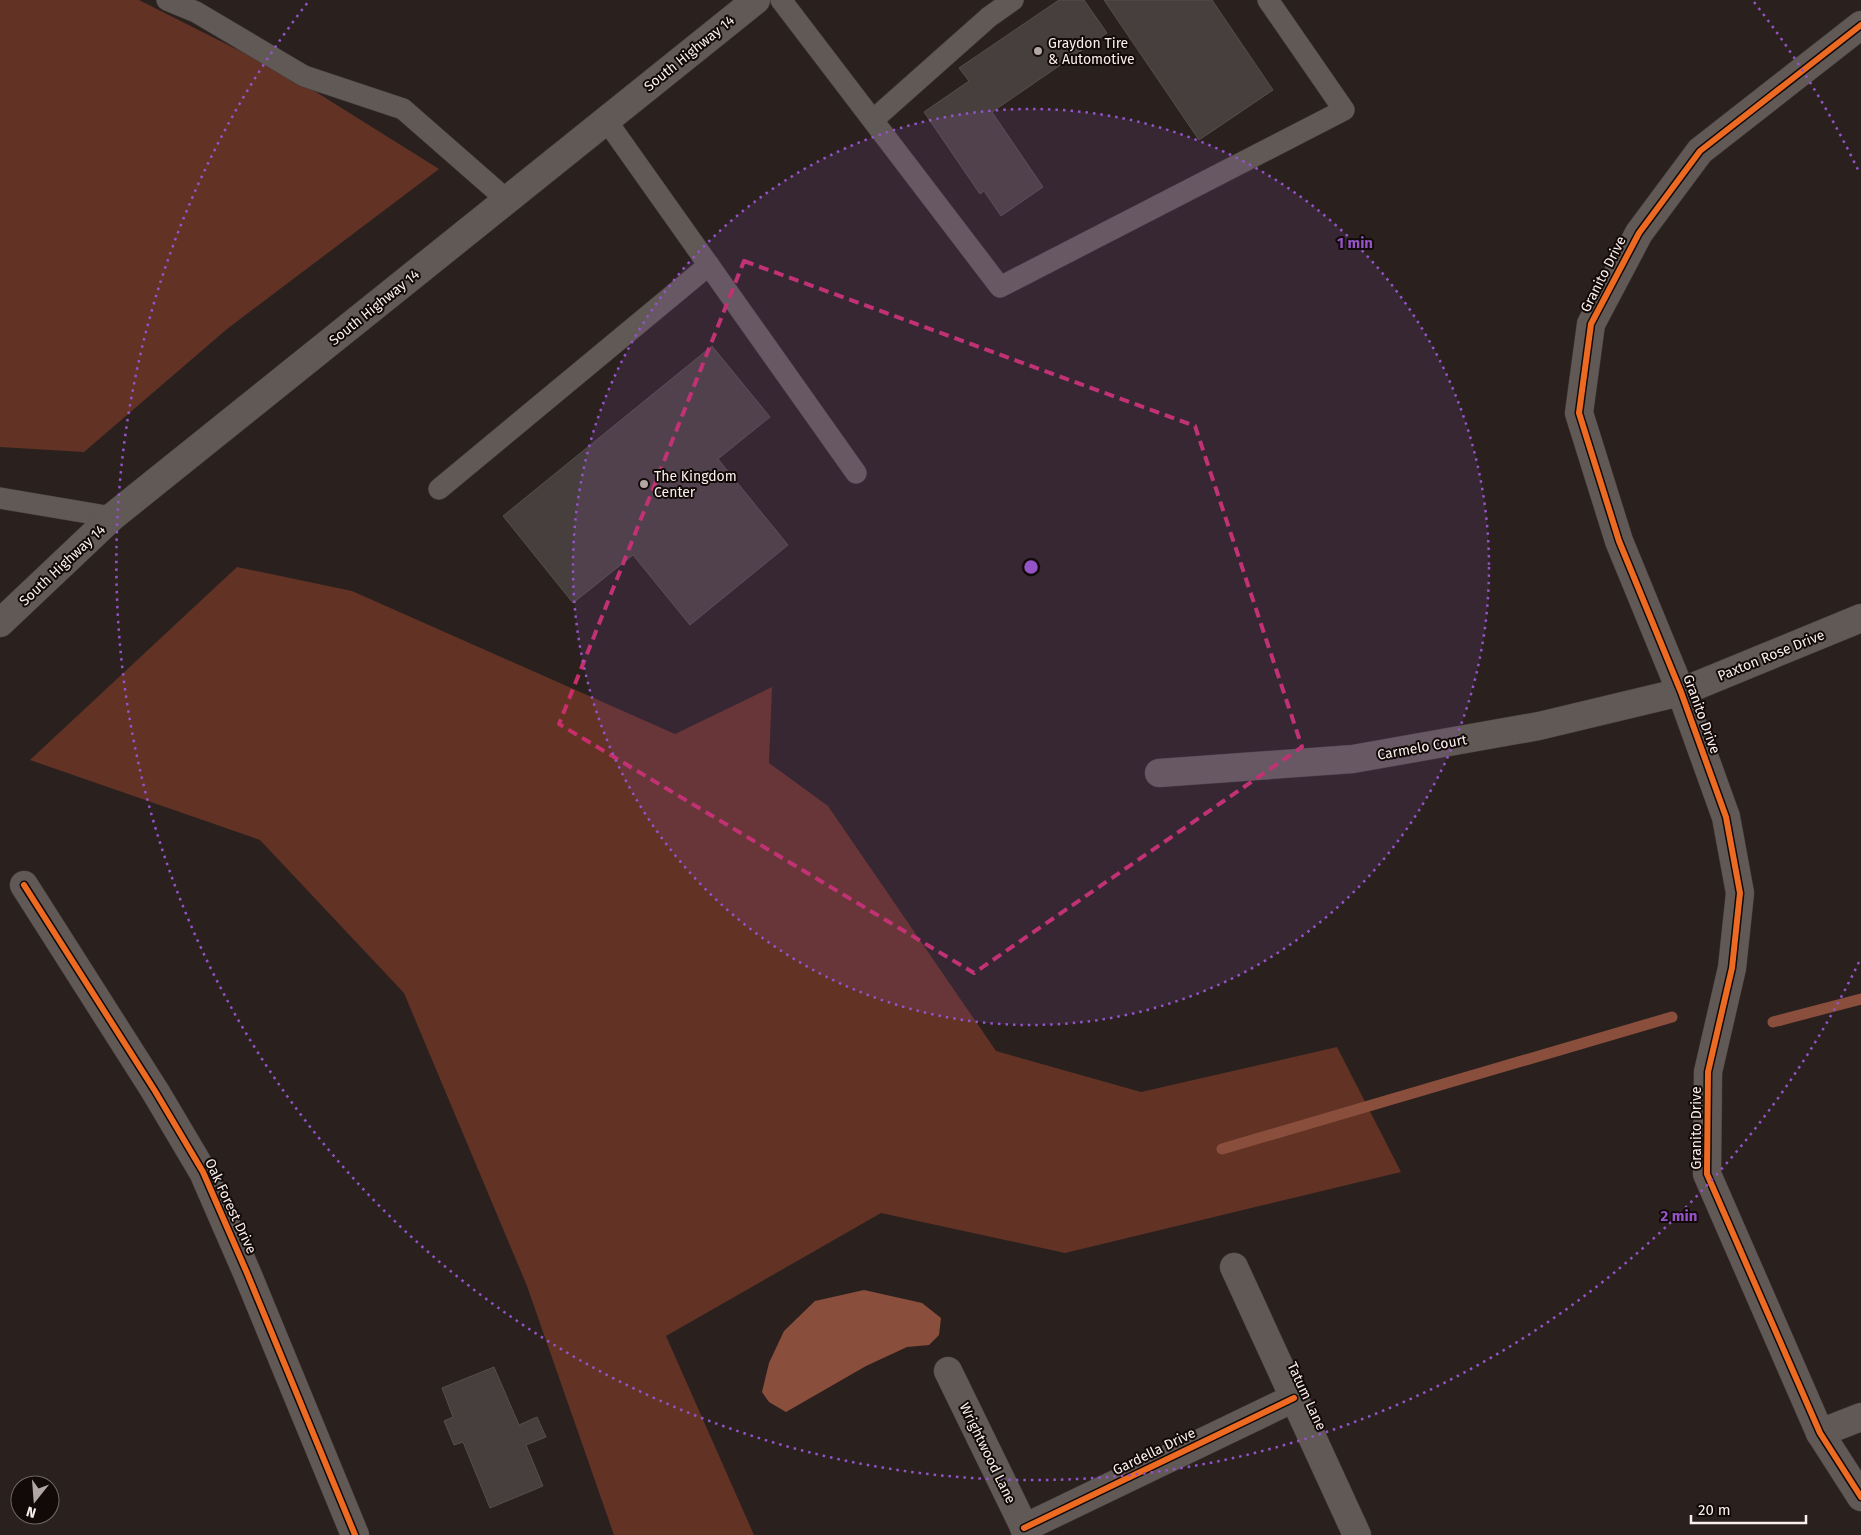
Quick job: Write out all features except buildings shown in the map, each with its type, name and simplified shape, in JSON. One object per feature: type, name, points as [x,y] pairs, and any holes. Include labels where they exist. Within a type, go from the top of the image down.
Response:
[{"type":"street","name":"South Highway 14","points":[[0,623],[112,517],[756,0]]},
{"type":"street","name":"Granito Drive","points":[[1861,25],[1700,151],[1638,233],[1592,324],[1579,414],[1619,541],[1680,692],[1726,817],[1740,892],[1732,968],[1708,1072],[1707,1174],[1820,1433],[1861,1497]]},
{"type":"street","name":"Paxton Rose Drive","points":[[1680,692],[1861,618]]},
{"type":"street","name":"Carmelo Court","points":[[1158,773],[1353,759],[1539,726],[1680,692]]},
{"type":"street","name":"Oak Forest Drive","points":[[24,885],[155,1091],[203,1172],[247,1273],[355,1535]]},
{"type":"street","name":"Tatum Lane","points":[[1234,1267],[1357,1535]]},
{"type":"street","name":"Wrightwood Lane","points":[[948,1371],[1026,1531]]},
{"type":"street","name":"Gardella Drive","points":[[1026,1531],[1294,1398]]},
{"type":"street","points":[[1820,1433],[1861,1416]]},
{"type":"lane","points":[[167,0],[196,12],[304,76],[403,109],[507,200]]},
{"type":"lane","points":[[781,0],[1000,287],[1344,110],[1268,0]]},
{"type":"lane","points":[[873,120],[989,17],[1013,0]]},
{"type":"lane","points":[[606,120],[856,473]]},
{"type":"lane","points":[[439,489],[708,265]]},
{"type":"lane","points":[[0,498],[112,517]]},
{"type":"highlighted area","points":[[744,261],[1195,426],[1302,747],[974,973],[559,724]]},
{"type":"shaded area","points":[[0,0],[139,0],[292,77],[439,169],[227,329],[84,452],[0,447]]},
{"type":"shaded area","points":[[237,567],[352,591],[675,734],[772,687],[769,763],[828,806],[996,1051],[1141,1092],[1337,1047],[1401,1172],[1065,1253],[881,1213],[666,1336],[754,1535],[614,1535],[527,1286],[404,993],[260,840],[30,760]]},
{"type":"shaded area","points":[[864,1290],[922,1303],[941,1318],[939,1335],[929,1345],[907,1347],[866,1366],[786,1412],[769,1402],[762,1392],[769,1363],[784,1331],[815,1301]]},
{"type":"waterway","points":[[1773,1022],[1861,999]]},
{"type":"waterway","points":[[1222,1149],[1672,1017]]},
{"type":"cycle path","points":[[1861,25],[1700,151],[1639,233],[1591,324],[1579,413],[1619,541],[1681,692],[1726,817],[1740,893],[1732,968],[1708,1072],[1707,1174],[1820,1433],[1861,1497]]},
{"type":"cycle path","points":[[24,885],[155,1091],[203,1172],[247,1273],[355,1535]]},
{"type":"cycle path","points":[[1024,1528],[1294,1398]]},
{"type":"place","name":"Graydon Tire & Automotive","points":[[1038,51]]},
{"type":"place","name":"The Kingdom Center","points":[[644,484]]}]
